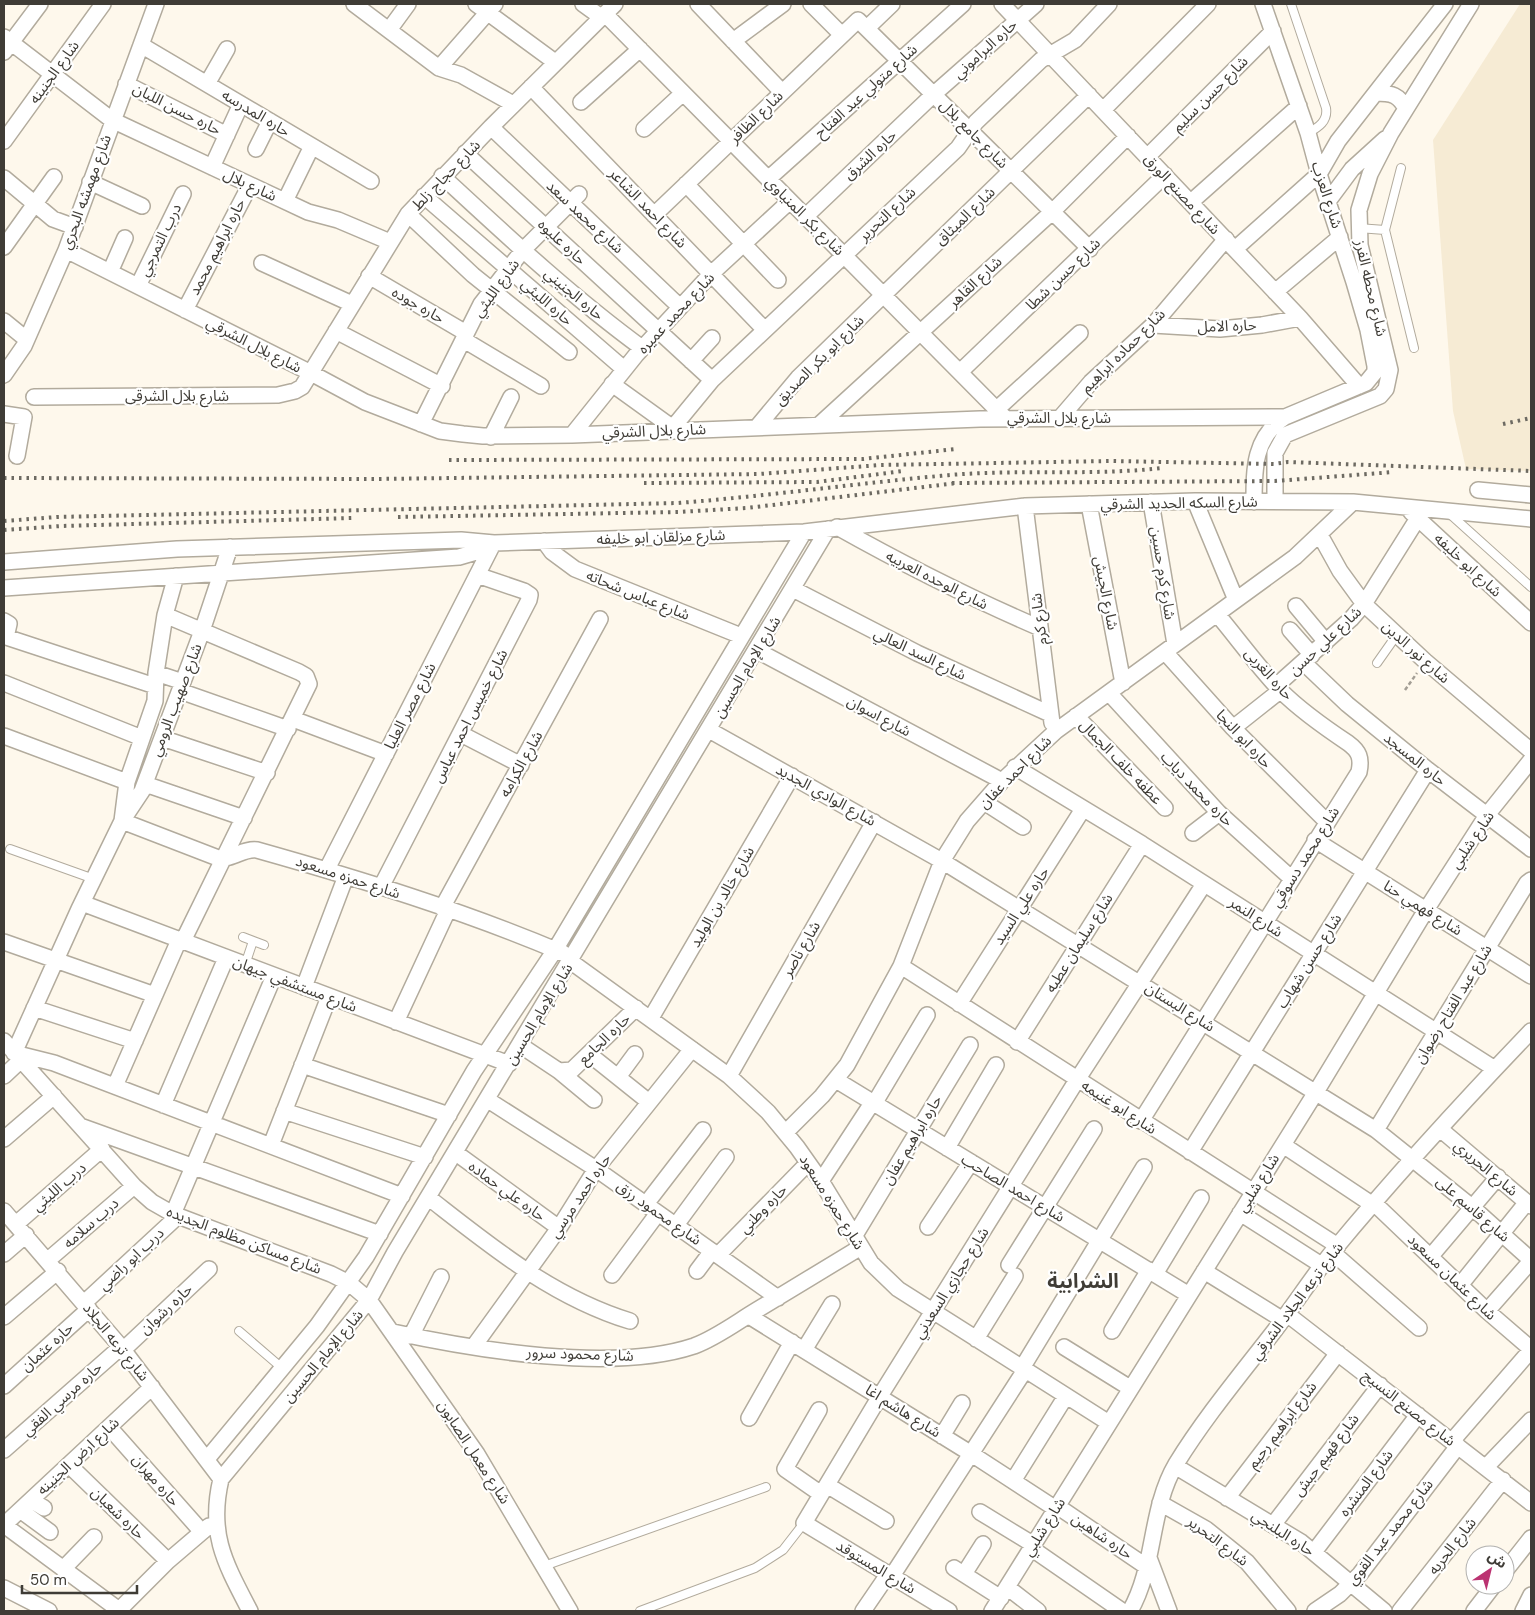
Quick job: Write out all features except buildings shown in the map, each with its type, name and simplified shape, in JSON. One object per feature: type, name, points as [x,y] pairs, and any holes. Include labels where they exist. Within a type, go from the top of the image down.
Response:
[{"type":"street","points":[[6,44],[40,4]]},
{"type":"street","name":"شارع الجنينه","points":[[4,141],[103,4]]},
{"type":"street","name":"شارع مهمشه البحري","points":[[4,375],[26,339],[66,250],[156,4]]},
{"type":"street","points":[[354,4],[439,68],[461,75],[513,104]]},
{"type":"street","points":[[389,30],[408,4]]},
{"type":"street","name":"شارع بكر المنياوي","points":[[582,4],[607,11],[640,49],[683,93],[1001,414]]},
{"type":"street","points":[[698,4],[782,92]]},
{"type":"street","points":[[733,41],[783,4]]},
{"type":"street","points":[[811,4],[842,35]]},
{"type":"street","name":"شارع الظافر","points":[[654,215],[842,35],[863,24],[892,4]]},
{"type":"street","name":"شارع متولي عبد الفتاح","points":[[768,179],[963,4]]},
{"type":"street","name":"شارع مصنع الورق","points":[[1002,4],[1300,318],[1359,386]]},
{"type":"street","name":"حاره البراموني","points":[[934,94],[1036,4]]},
{"type":"street","name":"شارع التحرير","points":[[671,429],[712,380],[958,148],[976,122],[1041,60],[1075,40],[1109,4]]},
{"type":"street","points":[[1103,110],[1208,4]]},
{"type":"street","name":"شارع العزب","points":[[1254,502],[1254,472],[1258,448],[1270,429],[1285,417],[1359,386],[1371,378],[1375,372],[1375,359],[1329,200],[1264,4]]},
{"type":"street","points":[[1319,174],[1338,141],[1445,4]]},
{"type":"street","name":"شارع محطه الفرز","points":[[1275,501],[1275,453],[1284,435],[1371,401],[1380,396],[1390,380],[1390,370],[1370,289],[1358,228],[1363,193],[1370,174],[1391,134],[1471,4]]},
{"type":"street","points":[[439,68],[486,6],[555,62]]},
{"type":"street","name":"شارع حجاج زلط","points":[[311,373],[408,214],[442,176],[607,11]]},
{"type":"street","name":"شارع جامع بلال","points":[[863,24],[1090,248]]},
{"type":"street","name":"شارع حسن سليم","points":[[1147,157],[1273,31]]},
{"type":"street","name":"شارع بلال","points":[[6,44],[52,74],[112,120],[285,201],[390,242]]},
{"type":"street","name":"حاره المدرسه","points":[[141,45],[371,181]]},
{"type":"street","points":[[207,84],[228,49]]},
{"type":"street","points":[[581,102],[640,49]]},
{"type":"street","points":[[1405,57],[1416,66],[1429,70]]},
{"type":"street","name":"حاره حسن اللبان","points":[[126,84],[227,135]]},
{"type":"street","name":"شارع احمد الشاعر","points":[[531,87],[764,330]]},
{"type":"street","points":[[644,129],[683,93]]},
{"type":"street","points":[[1376,93],[1398,97],[1406,108]]},
{"type":"street","name":"حاره الشرق","points":[[806,216],[934,94]]},
{"type":"street","name":"شارع الميثاق","points":[[883,295],[1012,172],[1089,95]]},
{"type":"street","points":[[212,167],[241,104]]},
{"type":"street","points":[[1190,202],[1299,106]]},
{"type":"street","points":[[256,149],[270,121]]},
{"type":"street","name":"شارع محمد سعد","points":[[491,127],[574,198],[680,307]]},
{"type":"street","points":[[1329,200],[1357,163],[1391,134]]},
{"type":"street","name":"شارع القاهر","points":[[819,426],[1052,212],[1128,136]]},
{"type":"street","points":[[285,201],[312,146]]},
{"type":"street","name":"حاره عليوه","points":[[465,154],[712,380]]},
{"type":"street","name":"شارع حماده ابراهيم","points":[[1060,418],[1091,382],[1153,325],[1230,244],[1319,174]]},
{"type":"street","name":"شارع حسن شطا","points":[[960,372],[1165,175]]},
{"type":"street","name":"حاره الجنيني","points":[[442,176],[605,321],[642,348]]},
{"type":"street","points":[[4,247],[54,177]]},
{"type":"street","points":[[4,178],[53,219],[74,227]]},
{"type":"street","points":[[90,182],[142,206]]},
{"type":"street","points":[[686,184],[778,280]]},
{"type":"street","name":"حاره ابراهيم محمد","points":[[184,310],[250,185]]},
{"type":"street","name":"درب التمرجي","points":[[138,286],[183,194]]},
{"type":"street","name":"حاره الليثي","points":[[424,196],[624,369]]},
{"type":"street","name":"شارع الليثي","points":[[421,424],[442,386],[465,336],[491,290],[523,250],[574,198]]},
{"type":"street","name":"شارع محمد عميره","points":[[572,435],[624,369],[680,307],[711,274],[790,201]]},
{"type":"street","points":[[408,214],[491,290],[569,352]]},
{"type":"street","points":[[1275,292],[1340,237]]},
{"type":"street","points":[[110,272],[125,238]]},
{"type":"street","name":"شارع بلال الشرقي","points":[[66,250],[311,373],[364,402],[440,431],[491,436],[572,435],[671,429],[819,426],[1001,414],[1060,418],[1285,417]]},
{"type":"street","points":[[262,263],[352,304]]},
{"type":"street","name":"حاره جوده","points":[[369,276],[541,386]]},
{"type":"street","name":"شارع ابو بكر الصديق","points":[[756,427],[798,378],[883,295]]},
{"type":"street","name":"حاره الامل","points":[[1153,325],[1230,328],[1300,318]]},
{"type":"street","points":[[4,321],[26,339]]},
{"type":"street","points":[[336,331],[442,386]]},
{"type":"street","points":[[1001,414],[1080,334]]},
{"type":"street","points":[[691,361],[712,338]]},
{"type":"street","name":"شارع بلال الشرقى","points":[[34,397],[278,395],[295,391],[302,387],[311,373]]},
{"type":"street","points":[[612,384],[671,429]]},
{"type":"street","points":[[491,436],[511,398]]},
{"type":"street","points":[[4,414],[24,417],[16,456]]},
{"type":"street","points":[[1478,490],[1531,495]]},
{"type":"street","points":[[1195,501],[1236,600]]},
{"type":"street","name":"شارع السكه الحديد الشرقي","points":[[833,528],[1025,506],[1195,501],[1353,502],[1531,519]]},
{"type":"street","name":"شارع كرم حسين","points":[[1151,502],[1170,648]]},
{"type":"street","name":"شارع احمد عفان","points":[[786,1132],[836,1080],[865,1036],[901,966],[942,861],[958,834],[1002,781],[1056,731],[1236,600],[1320,536],[1353,502]]},
{"type":"street","name":"شارع الجيش","points":[[1089,504],[1123,682]]},
{"type":"street","name":"شارع كرم","points":[[1025,506],[1050,714],[1056,731]]},
{"type":"street","name":"شارع ابو خليفه","points":[[1405,506],[1531,623]]},
{"type":"street","name":"شارع علي حسن","points":[[1233,728],[1279,688],[1364,604],[1418,518]]},
{"type":"street","name":"شارع مزلقان ابو خليفه","points":[[230,547],[461,540],[494,543],[804,532],[833,528]]},
{"type":"street","name":"شارع الإمام الحسين","points":[[221,1479],[369,1300],[756,650],[833,528]]},
{"type":"street","name":"شارع الوحده العربيه","points":[[833,528],[936,580],[1040,628]]},
{"type":"street","name":"شارع الإمام الحسين","points":[[207,1459],[349,1283],[380,1234],[484,1055],[555,950],[804,532]]},
{"type":"street","name":"شارع نور الدين","points":[[1320,536],[1340,571],[1364,604],[1424,662],[1531,752]]},
{"type":"street","name":"شارع عباس شحاته","points":[[544,541],[558,557],[575,569],[741,636]]},
{"type":"street","name":"شارع مزلقان ابو خليفه","points":[[220,574],[459,557],[483,550],[494,543]]},
{"type":"street","name":"شارع مصر العليا","points":[[327,870],[494,543]]},
{"type":"street","points":[[4,562],[230,547]]},
{"type":"street","name":"شارع صهيب الرومي","points":[[18,1056],[34,1008],[82,903],[122,822],[136,802],[145,784],[202,631],[230,547]]},
{"type":"street","points":[[4,588],[220,574]]},
{"type":"street","name":"شارع خميس احمد عباس","points":[[381,887],[529,600],[530,595],[524,591],[477,575]]},
{"type":"street","name":"شارع صهيب الرومي","points":[[122,822],[127,782],[154,701],[166,615],[176,576]]},
{"type":"street","name":"شارع السد العالي","points":[[793,589],[917,654],[1050,714]]},
{"type":"street","points":[[1296,606],[1326,642]]},
{"type":"street","name":"حاره الغربى","points":[[1216,614],[1279,688],[1309,715],[1358,752],[1362,761],[1359,772]]},
{"type":"street","points":[[116,1086],[155,995],[181,941],[309,688],[306,676],[166,615]]},
{"type":"street","name":"شارع الكرامه","points":[[396,1022],[445,909],[600,619]]},
{"type":"street","points":[[4,621],[9,624],[6,637],[182,686],[291,724],[386,754]]},
{"type":"street","name":"حاره المسجد","points":[[1290,630],[1308,659],[1336,695],[1428,770],[1531,849]]},
{"type":"street","name":"حاره ابو النجا","points":[[1170,648],[1233,728],[1327,822]]},
{"type":"street","name":"شارع اسوان","points":[[756,650],[1002,781]]},
{"type":"street","points":[[4,683],[142,738]]},
{"type":"street","name":"حاره محمد دياب","points":[[1109,693],[1219,813],[1291,878]]},
{"type":"street","name":"عطفه خلف الجمال","points":[[1076,716],[1166,808]]},
{"type":"street","name":"شارع الوادي الجديد","points":[[709,730],[942,861]]},
{"type":"street","points":[[461,734],[521,765]]},
{"type":"street","points":[[4,736],[127,782]]},
{"type":"street","points":[[162,738],[267,773]]},
{"type":"street","name":"شارع شلبي","points":[[992,1611],[1316,1092],[1426,910],[1487,815],[1531,760]]},
{"type":"street","name":"شارع النمر","points":[[1015,767],[1142,844],[1376,995],[1495,1069]]},
{"type":"street","name":"شارع حسن شهاب","points":[[1190,1152],[1428,770]]},
{"type":"street","name":"شارع محمد دسوقي","points":[[1140,1121],[1359,772]]},
{"type":"street","name":"شارع خالد بن الوليد","points":[[651,1018],[792,776]]},
{"type":"street","points":[[145,784],[244,818]]},
{"type":"street","points":[[984,802],[1023,827]]},
{"type":"street","name":"حاره علي السيد","points":[[959,1004],[1084,809]]},
{"type":"street","points":[[1193,833],[1219,813]]},
{"type":"street","points":[[122,822],[224,858]]},
{"type":"street","name":"شارع ناصر","points":[[729,1076],[874,822]]},
{"type":"street","name":"شارع فهمي حنا","points":[[1315,840],[1531,976]]},
{"type":"street","name":"شارع سليمان عطيه","points":[[1017,1042],[1142,844]]},
{"type":"street","name":"شارع حمزه مسعود","points":[[224,858],[251,849],[327,870],[445,909],[555,950],[572,959],[729,1076],[749,1094],[786,1132],[821,1181],[883,1277],[898,1289],[1109,1423]]},
{"type":"street","name":"شارع البستان","points":[[942,861],[1316,1092],[1376,1130],[1414,1159]]},
{"type":"street","points":[[304,988],[346,876]]},
{"type":"street","name":"شارع عبد الفتاح رضوان","points":[[1376,1130],[1527,883],[1531,880]]},
{"type":"street","name":"شارع حجازي السعدني","points":[[804,1523],[880,1396],[1077,1080],[1142,984],[1204,884]]},
{"type":"street","name":"شارع مستشفي جيهان","points":[[82,903],[509,1064]]},
{"type":"street","points":[[4,942],[155,995]]},
{"type":"street","points":[[163,1105],[226,958]]},
{"type":"street","name":"شارع ابو غنيمه","points":[[901,966],[1140,1121],[1253,1191],[1335,1249],[1419,1328]]},
{"type":"street","points":[[175,1215],[193,1166],[274,976]]},
{"type":"street","points":[[270,1146],[329,997]]},
{"type":"street","points":[[34,1008],[135,1041]]},
{"type":"street","name":"حاره الجامع","points":[[520,1045],[559,1071],[572,1070],[636,1008]]},
{"type":"street","points":[[821,1181],[873,1103],[927,1015]]},
{"type":"street","name":"شارع ترعه الجلاد الشرقي","points":[[1130,1611],[1144,1583],[1154,1522],[1160,1503],[1175,1466],[1201,1426],[1335,1249],[1531,1031]]},
{"type":"street","name":"شارع مساكن مظلوم الجديده","points":[[4,1041],[134,1186],[152,1202],[175,1215],[331,1274],[349,1283],[369,1300]]},
{"type":"street","name":"حاره ابراهيم عفان","points":[[858,1241],[918,1130],[970,1045]]},
{"type":"street","name":"حاره احمد مرسي","points":[[474,1346],[559,1228],[596,1169],[692,1049]]},
{"type":"street","points":[[590,1054],[650,1102]]},
{"type":"street","points":[[618,1077],[635,1054]]},
{"type":"street","points":[[4,1076],[18,1056],[54,1063],[402,1196]]},
{"type":"street","points":[[302,1065],[449,1115]]},
{"type":"street","points":[[947,1148],[996,1065]]},
{"type":"street","points":[[559,1071],[594,1100]]},
{"type":"street","name":"شارع احمد الصاحب","points":[[836,1080],[1190,1295]]},
{"type":"street","points":[[4,1139],[54,1096]]},
{"type":"street","name":"شارع محمود رزق","points":[[488,1100],[596,1169],[778,1298]]},
{"type":"street","points":[[284,1111],[424,1157]]},
{"type":"street","points":[[82,1126],[380,1234]]},
{"type":"street","points":[[976,1338],[1044,1207],[1094,1129]]},
{"type":"street","points":[[612,1275],[652,1208],[703,1130]]},
{"type":"street","name":"شارع الحريري","points":[[1440,1130],[1529,1204]]},
{"type":"street","name":"شارع عثمان مسعود","points":[[1283,1145],[1374,1204],[1531,1350]]},
{"type":"street","name":"درب الليثي","points":[[4,1254],[21,1230],[102,1149]]},
{"type":"street","name":"حاره علي حماده","points":[[456,1153],[559,1228]]},
{"type":"street","points":[[676,1225],[726,1156]]},
{"type":"street","name":"شارع قاسم على","points":[[1414,1159],[1472,1207],[1531,1261]]},
{"type":"street","points":[[928,1227],[970,1162]]},
{"type":"street","name":"حاره وطني","points":[[697,1271],[808,1163]]},
{"type":"street","points":[[863,1611],[891,1574],[970,1453],[1023,1369],[1144,1167]]},
{"type":"street","points":[[1431,1256],[1498,1177]]},
{"type":"street","name":"درب سلامه","points":[[4,1317],[134,1186]]},
{"type":"street","points":[[428,1198],[526,1272],[576,1300],[630,1321]]},
{"type":"street","points":[[1112,1331],[1200,1198]]},
{"type":"street","points":[[1461,1284],[1501,1234],[1529,1204]]},
{"type":"street","name":"شارع ترعه الجلاد","points":[[4,1210],[122,1348],[221,1479]]},
{"type":"street","points":[[1240,1213],[1323,1266]]},
{"type":"street","name":"درب ابو راضي","points":[[87,1306],[175,1215]]},
{"type":"street","name":"شارع محمود سرور","points":[[393,1332],[474,1346],[552,1356],[613,1358],[662,1355],[696,1345],[749,1316],[778,1298],[858,1241]]},
{"type":"street","points":[[1487,1311],[1531,1261]]},
{"type":"street","name":"حاره رشوان","points":[[122,1348],[209,1269]]},
{"type":"street","name":"شارع مصنع النسيج","points":[[1204,1271],[1285,1317],[1338,1353],[1531,1503]]},
{"type":"street","points":[[411,1336],[441,1277]]},
{"type":"street","name":"شارع معمل الصابون","points":[[369,1300],[477,1454],[570,1611]]},
{"type":"street","points":[[749,1418],[798,1346],[832,1304]]},
{"type":"street","name":"حاره عثمان","points":[[4,1386],[87,1306]]},
{"type":"street","name":"شارع هاشم اغا","points":[[749,1316],[1057,1508]]},
{"type":"street","points":[[1064,1347],[1130,1388]]},
{"type":"street","name":"حاره مرسي الفقي","points":[[4,1450],[122,1348]]},
{"type":"street","name":"شارع محمد عبد القوي","points":[[1315,1611],[1351,1584],[1455,1444],[1531,1350]]},
{"type":"street","name":"شارع ابراهيم رحيم","points":[[1227,1498],[1338,1353]]},
{"type":"street","name":"شارع فهيم حبش","points":[[1273,1525],[1380,1385]]},
{"type":"street","name":"شارع ارض الجنينه","points":[[4,1525],[152,1387]]},
{"type":"street","points":[[1013,1481],[1066,1396]]},
{"type":"street","points":[[942,1436],[962,1403]]},
{"type":"street","points":[[819,1410],[777,1478],[824,1490],[886,1521]]},
{"type":"street","name":"شارع المنشره","points":[[1314,1552],[1418,1415]]},
{"type":"street","points":[[1486,1467],[1531,1420]]},
{"type":"street","name":"حاره مهران","points":[[109,1427],[202,1532]]},
{"type":"street","name":"حاره شعبان","points":[[69,1464],[168,1561]]},
{"type":"street","name":"حاره البلنجي","points":[[1175,1466],[1314,1552],[1384,1611]]},
{"type":"street","points":[[221,1479],[216,1502],[216,1520],[224,1560],[250,1611]]},
{"type":"street","name":"شارع الحريه","points":[[1400,1611],[1503,1480]]},
{"type":"street","points":[[31,1500],[44,1508]]},
{"type":"street","name":"شارع التحرير","points":[[1160,1503],[1206,1529],[1240,1556],[1288,1611]]},
{"type":"street","name":"حاره شاهين","points":[[1057,1508],[1148,1562]]},
{"type":"street","points":[[20,1510],[50,1532]]},
{"type":"street","points":[[980,1512],[1033,1546],[1122,1611]]},
{"type":"street","points":[[4,1525],[119,1611],[168,1561],[216,1520]]},
{"type":"street","name":"شارع المستوقد","points":[[804,1523],[891,1574],[949,1611]]},
{"type":"street","points":[[63,1569],[94,1537]]},
{"type":"street","points":[[1515,1558],[1531,1538]]},
{"type":"street","points":[[983,1544],[959,1571],[1004,1592],[1038,1611]]},
{"type":"street","points":[[1148,1562],[1168,1611]]},
{"type":"street","points":[[4,1588],[30,1607],[49,1611]]},
{"type":"street","points":[[1474,1611],[1486,1595]]},
{"type":"street","points":[[1523,1611],[1531,1595]]},
{"type":"lane","points":[[1291,4],[1327,115],[1323,122],[1308,133]]},
{"type":"lane","points":[[1401,168],[1385,230],[1414,348]]},
{"type":"lane","points":[[1358,228],[1385,230]]},
{"type":"lane","points":[[1446,511],[1531,587]]},
{"type":"lane","points":[[1377,662],[1396,636]]},
{"type":"lane","points":[[10,849],[94,879]]},
{"type":"lane","points":[[243,937],[264,945]]},
{"type":"lane","points":[[245,965],[254,940]]},
{"type":"lane","points":[[240,1331],[282,1368]]},
{"type":"lane","points":[[544,1566],[777,1478]]},
{"type":"lane","name":"شارع حجازي السعدني","points":[[640,1611],[762,1564],[783,1550],[804,1523]]},
{"type":"path","points":[[1405,690],[1424,662]]},
{"type":"shaded area","points":[[1520,4],[1531,4],[1531,471],[1466,469],[1453,411],[1433,140]]},
{"type":"railway","points":[[1503,424],[1531,418]]},
{"type":"railway","points":[[449,460],[863,459],[956,449]]},
{"type":"railway","points":[[4,478],[376,479],[759,474],[881,465],[1111,461],[1274,464],[1288,462],[1531,471]]},
{"type":"railway","points":[[4,521],[57,517],[678,503],[976,473],[1109,472],[1162,468]]},
{"type":"railway","points":[[644,483],[817,482],[903,471]]},
{"type":"railway","points":[[952,483],[1275,481],[1394,472]]},
{"type":"railway","points":[[398,517],[678,512],[747,508],[957,483]]},
{"type":"railway","points":[[4,530],[61,526],[353,518]]},
{"type":"district","name":"الشرابية","points":[[1083,1281]]}]
